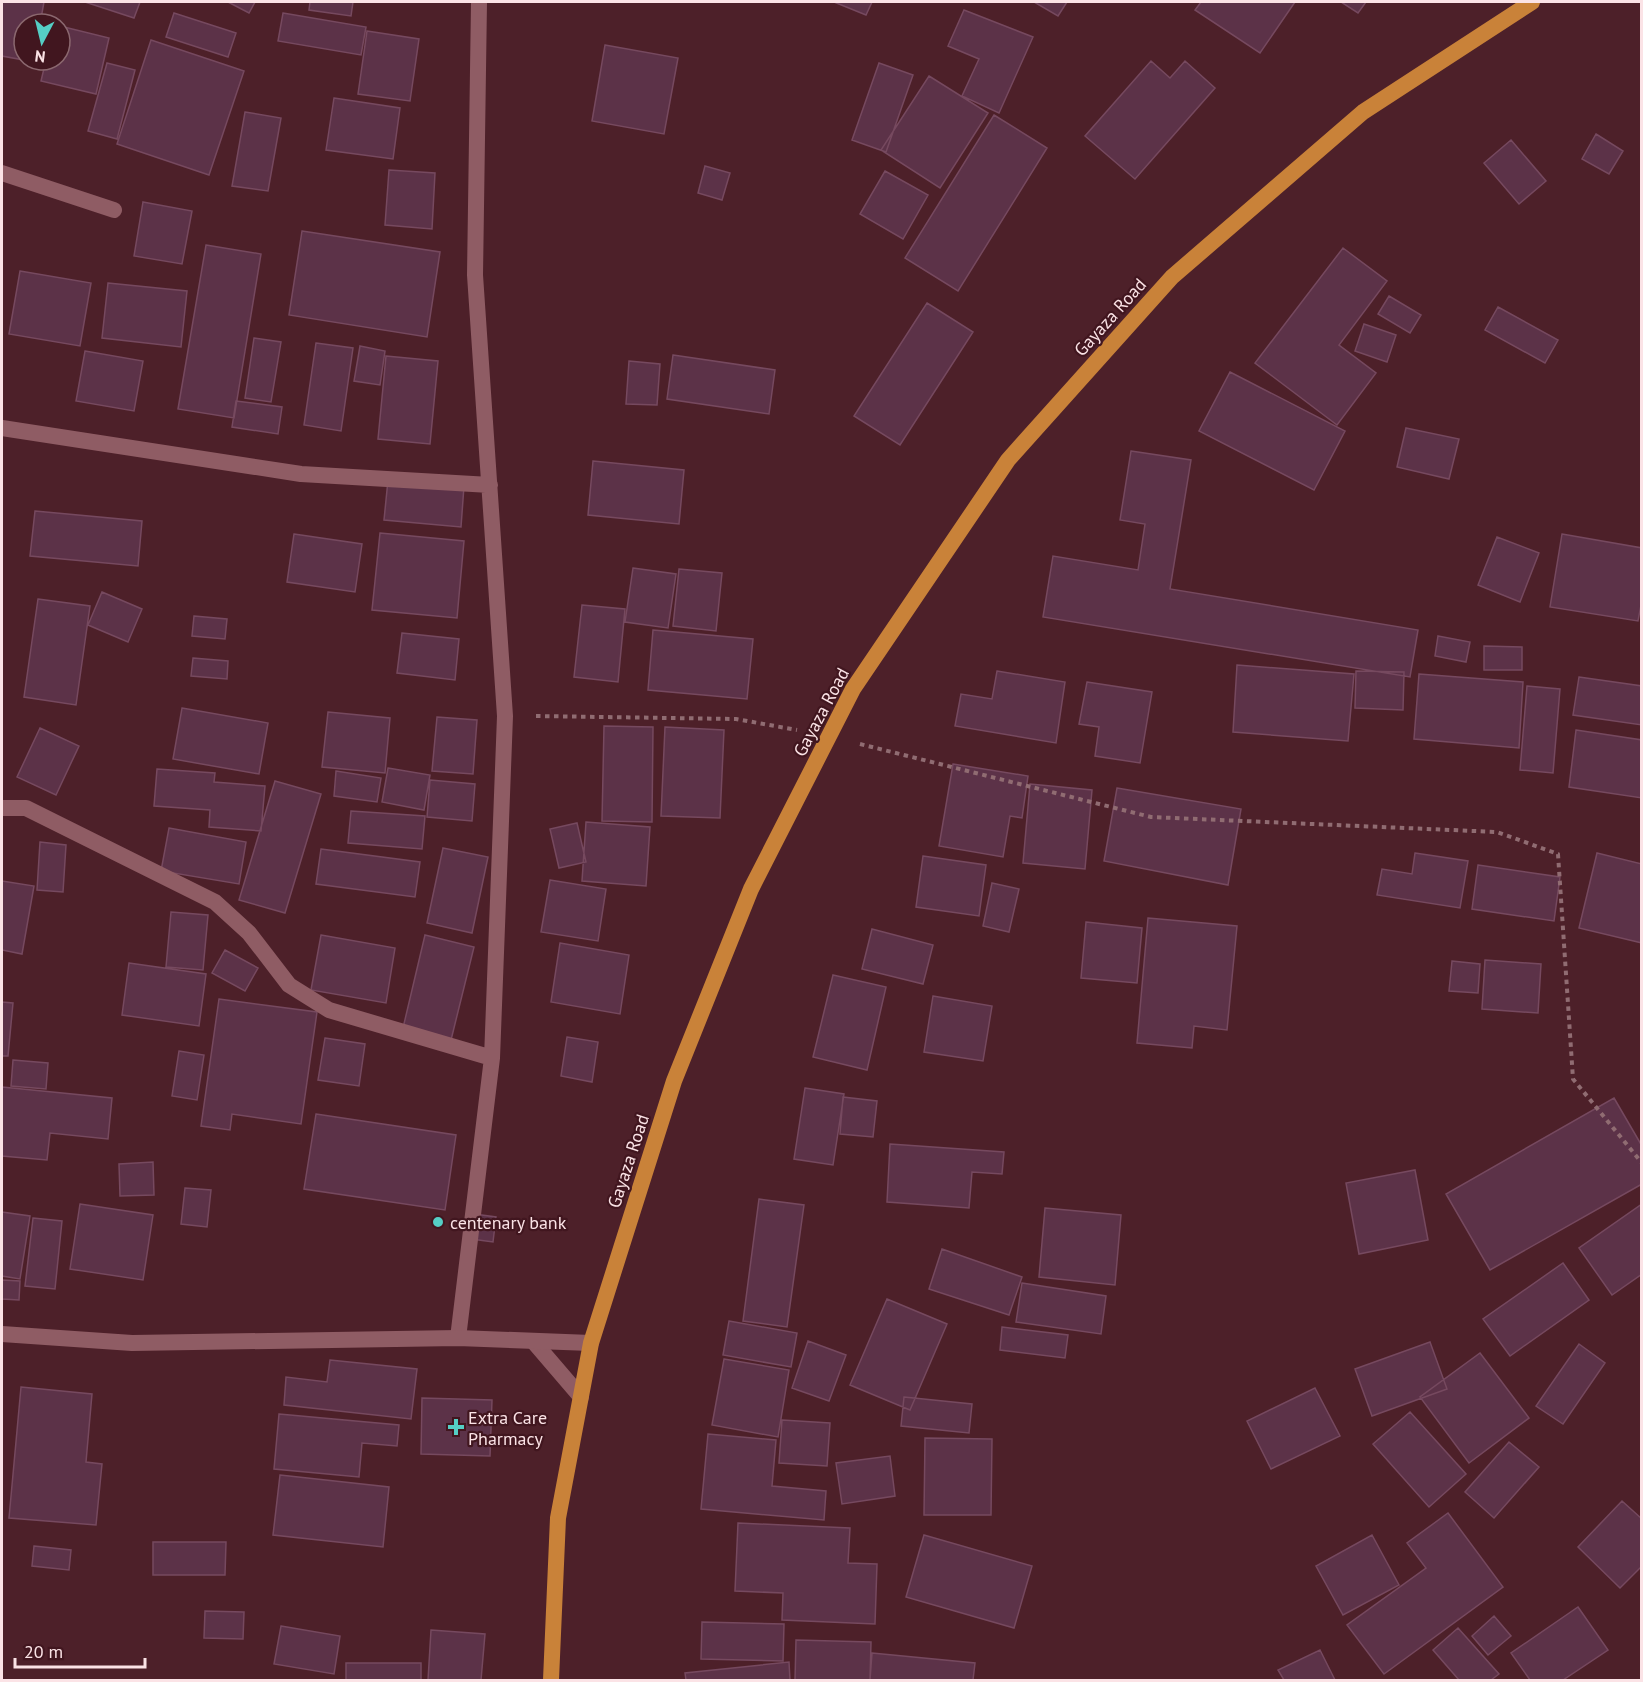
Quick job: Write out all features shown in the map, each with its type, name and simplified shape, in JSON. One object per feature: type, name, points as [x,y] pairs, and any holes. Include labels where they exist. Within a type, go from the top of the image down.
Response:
[{"type":"main road","name":"Gayaza Road","points":[[551,1680],[558,1518],[591,1343],[674,1081],[751,889],[853,689],[1008,460],[1172,277],[1363,112],[1532,2]]},
{"type":"street","points":[[458,1338],[492,1058],[505,717],[475,275],[478,2]]},
{"type":"street","points":[[2,173],[114,210]]},
{"type":"street","points":[[2,428],[301,474],[490,485]]},
{"type":"street","points":[[2,808],[26,808],[215,902],[249,933],[289,985],[329,1010],[492,1058]]},
{"type":"street","points":[[2,1334],[132,1343],[458,1338],[591,1343]]},
{"type":"street","points":[[533,1341],[581,1397]]},
{"type":"path","points":[[505,717],[622,716],[736,720],[829,736],[1150,817],[1497,832],[1557,854],[1573,1079],[1641,1164]]},
{"type":"building","points":[[2,2],[44,2],[42,12],[12,12],[12,58],[2,56]]},
{"type":"building","points":[[85,2],[140,2],[134,18]]},
{"type":"building","points":[[228,2],[255,2],[249,13]]},
{"type":"building","points":[[310,2],[353,2],[351,16],[309,10]]},
{"type":"building","points":[[834,2],[872,2],[866,15]]},
{"type":"building","points":[[1034,2],[1067,2],[1058,16]]},
{"type":"building","points":[[1201,2],[1295,2],[1260,53],[1195,10]]},
{"type":"building","points":[[1341,2],[1366,2],[1358,13]]},
{"type":"building","points":[[964,10],[1033,37],[999,113],[962,96],[979,59],[948,46]]},
{"type":"building","points":[[174,13],[236,33],[228,57],[166,37]]},
{"type":"building","points":[[283,13],[366,27],[361,55],[278,41]]},
{"type":"building","points":[[72,29],[109,38],[96,94],[41,81],[43,72],[72,72]]},
{"type":"building","points":[[367,31],[419,39],[410,101],[358,94]]},
{"type":"building","points":[[151,40],[244,71],[209,175],[117,144]]},
{"type":"building","points":[[605,45],[678,58],[664,134],[592,121]]},
{"type":"building","points":[[1151,61],[1170,78],[1185,61],[1215,88],[1135,179],[1085,136]]},
{"type":"building","points":[[107,63],[135,70],[117,139],[88,131]]},
{"type":"building","points":[[879,63],[913,75],[886,152],[852,140]]},
{"type":"building","points":[[929,76],[988,113],[940,188],[881,150]]},
{"type":"building","points":[[334,98],[400,108],[393,159],[326,150]]},
{"type":"building","points":[[245,112],[281,118],[268,191],[232,186]]},
{"type":"building","points":[[994,115],[1047,148],[958,291],[905,258]]},
{"type":"building","points":[[1596,134],[1623,151],[1609,174],[1582,159]]},
{"type":"building","points":[[1511,140],[1546,181],[1519,204],[1484,163]]},
{"type":"building","points":[[705,166],[730,173],[722,200],[698,193]]},
{"type":"building","points":[[389,170],[435,173],[432,229],[385,225]]},
{"type":"building","points":[[885,171],[928,195],[903,239],[860,214]]},
{"type":"building","points":[[143,202],[192,211],[182,264],[134,256]]},
{"type":"building","points":[[302,231],[440,252],[427,337],[289,315]]},
{"type":"building","points":[[206,245],[261,254],[234,418],[178,409]]},
{"type":"building","points":[[1343,248],[1387,281],[1339,345],[1376,373],[1337,425],[1255,363]]},
{"type":"building","points":[[20,271],[91,283],[80,346],[9,334]]},
{"type":"building","points":[[108,283],[187,291],[181,347],[102,338]]},
{"type":"building","points":[[1389,296],[1421,315],[1410,333],[1378,314]]},
{"type":"building","points":[[927,303],[973,332],[900,445],[854,416]]},
{"type":"building","points":[[1498,307],[1558,340],[1545,363],[1485,330]]},
{"type":"building","points":[[1364,324],[1396,335],[1387,362],[1355,351]]},
{"type":"building","points":[[254,338],[281,342],[271,402],[245,398]]},
{"type":"building","points":[[316,343],[353,348],[341,431],[304,425]]},
{"type":"building","points":[[360,346],[385,351],[380,385],[354,381]]},
{"type":"building","points":[[85,351],[143,361],[134,411],[76,401]]},
{"type":"building","points":[[673,355],[775,370],[769,414],[667,399]]},
{"type":"building","points":[[386,356],[438,361],[430,444],[378,439]]},
{"type":"building","points":[[629,361],[660,364],[657,405],[626,404]]},
{"type":"building","points":[[1230,372],[1345,431],[1314,490],[1199,431]]},
{"type":"building","points":[[236,401],[282,407],[278,434],[232,427]]},
{"type":"building","points":[[1406,428],[1459,439],[1449,479],[1397,467]]},
{"type":"building","points":[[1131,451],[1191,460],[1170,589],[1418,630],[1410,677],[1043,617],[1053,556],[1138,570],[1145,524],[1120,520]]},
{"type":"building","points":[[593,461],[684,470],[679,524],[588,515]]},
{"type":"building","points":[[388,480],[464,486],[461,527],[384,520]]},
{"type":"building","points":[[35,511],[142,521],[138,566],[30,556]]},
{"type":"building","points":[[380,533],[464,541],[457,618],[372,610]]},
{"type":"building","points":[[294,534],[362,544],[355,592],[287,582]]},
{"type":"building","points":[[1562,534],[1642,548],[1642,600],[1638,621],[1550,607]]},
{"type":"building","points":[[1497,537],[1539,553],[1520,602],[1478,585]]},
{"type":"building","points":[[633,568],[676,574],[668,628],[625,622]]},
{"type":"building","points":[[679,569],[722,573],[716,631],[673,626]]},
{"type":"building","points":[[102,592],[142,609],[128,642],[88,625]]},
{"type":"building","points":[[38,599],[90,606],[76,705],[24,697]]},
{"type":"building","points":[[582,605],[625,609],[618,682],[574,677]]},
{"type":"building","points":[[194,616],[227,619],[225,639],[192,636]]},
{"type":"building","points":[[653,630],[753,639],[747,699],[648,690]]},
{"type":"building","points":[[402,633],[459,639],[455,680],[397,673]]},
{"type":"building","points":[[1438,636],[1470,642],[1466,662],[1435,656]]},
{"type":"building","points":[[1484,646],[1522,647],[1522,670],[1484,670]]},
{"type":"building","points":[[193,658],[228,661],[227,679],[191,676]]},
{"type":"building","points":[[1237,665],[1354,674],[1348,741],[1233,732]]},
{"type":"building","points":[[997,671],[1065,682],[1056,743],[955,726],[961,694],[992,699]]},
{"type":"building","points":[[1356,671],[1404,672],[1403,710],[1355,708]]},
{"type":"building","points":[[1419,674],[1523,682],[1519,748],[1414,739]]},
{"type":"building","points":[[1579,677],[1642,686],[1642,725],[1573,715]]},
{"type":"building","points":[[1087,682],[1152,692],[1140,763],[1095,756],[1099,727],[1079,724]]},
{"type":"building","points":[[1527,686],[1560,689],[1553,773],[1520,770]]},
{"type":"building","points":[[182,708],[268,723],[259,774],[173,759]]},
{"type":"building","points":[[328,712],[390,718],[385,773],[322,767]]},
{"type":"building","points":[[437,717],[477,720],[473,774],[432,771]]},
{"type":"building","points":[[604,726],[653,727],[652,822],[602,821]]},
{"type":"building","points":[[665,727],[724,730],[720,818],[661,816]]},
{"type":"building","points":[[40,728],[79,746],[56,795],[17,777]]},
{"type":"building","points":[[1576,730],[1642,740],[1642,798],[1569,787]]},
{"type":"building","points":[[953,764],[1028,776],[1022,818],[1010,816],[1003,857],[939,846]]},
{"type":"building","points":[[388,768],[430,775],[424,810],[382,802]]},
{"type":"building","points":[[157,769],[215,773],[214,782],[265,786],[261,831],[209,827],[210,810],[154,806]]},
{"type":"building","points":[[336,771],[381,778],[377,802],[334,796]]},
{"type":"building","points":[[430,780],[475,784],[472,821],[427,817]]},
{"type":"building","points":[[275,781],[321,794],[285,913],[239,900]]},
{"type":"building","points":[[1030,784],[1092,790],[1085,869],[1023,863]]},
{"type":"building","points":[[1117,788],[1241,809],[1228,885],[1104,861]]},
{"type":"building","points":[[351,811],[425,816],[422,849],[348,843]]},
{"type":"building","points":[[586,822],[650,827],[646,886],[582,881]]},
{"type":"building","points":[[577,823],[586,862],[559,868],[550,829]]},
{"type":"building","points":[[169,828],[246,842],[239,884],[161,871]]},
{"type":"building","points":[[40,842],[66,845],[63,892],[37,890]]},
{"type":"building","points":[[443,848],[488,857],[472,933],[427,923]]},
{"type":"building","points":[[321,849],[420,862],[415,897],[316,884]]},
{"type":"building","points":[[1415,853],[1468,861],[1460,908],[1377,895],[1382,869],[1412,874]]},
{"type":"building","points":[[1597,853],[1642,864],[1642,943],[1579,928]]},
{"type":"building","points":[[923,856],[986,865],[979,916],[916,907]]},
{"type":"building","points":[[1478,865],[1560,877],[1554,921],[1472,909]]},
{"type":"building","points":[[550,880],[606,889],[598,941],[541,932]]},
{"type":"building","points":[[2,881],[34,886],[22,954],[2,950]]},
{"type":"building","points":[[992,883],[1019,889],[1009,932],[983,926]]},
{"type":"building","points":[[171,912],[208,915],[203,970],[166,967]]},
{"type":"building","points":[[1148,918],[1237,926],[1227,1030],[1194,1026],[1192,1048],[1137,1043]]},
{"type":"building","points":[[1086,922],[1142,928],[1137,983],[1081,978]]},
{"type":"building","points":[[872,929],[933,945],[923,984],[862,969]]},
{"type":"building","points":[[321,935],[395,948],[386,1003],[311,990]]},
{"type":"building","points":[[425,935],[474,947],[451,1040],[403,1028]]},
{"type":"building","points":[[560,943],[629,955],[620,1014],[551,1002]]},
{"type":"building","points":[[225,950],[258,968],[245,991],[212,973]]},
{"type":"building","points":[[1485,960],[1541,964],[1538,1013],[1482,1009]]},
{"type":"building","points":[[1452,961],[1480,964],[1478,993],[1449,991]]},
{"type":"building","points":[[129,963],[206,974],[199,1026],[122,1015]]},
{"type":"building","points":[[833,975],[886,987],[867,1070],[813,1057]]},
{"type":"building","points":[[933,996],[992,1006],[983,1061],[924,1052]]},
{"type":"building","points":[[219,999],[317,1012],[301,1124],[232,1114],[230,1130],[201,1126]]},
{"type":"building","points":[[2,1002],[13,1003],[8,1056],[2,1056]]},
{"type":"building","points":[[567,1037],[598,1042],[592,1082],[561,1076]]},
{"type":"building","points":[[325,1038],[365,1044],[359,1086],[318,1080]]},
{"type":"building","points":[[179,1051],[204,1055],[197,1100],[172,1096]]},
{"type":"building","points":[[13,1060],[48,1063],[46,1089],[11,1086]]},
{"type":"building","points":[[2,1087],[112,1098],[108,1139],[50,1133],[47,1160],[2,1156]]},
{"type":"building","points":[[805,1088],[844,1094],[833,1165],[794,1159]]},
{"type":"building","points":[[843,1097],[877,1101],[873,1137],[840,1134]]},
{"type":"building","points":[[1614,1098],[1642,1146],[1642,1184],[1490,1270],[1446,1194]]},
{"type":"building","points":[[316,1114],[456,1135],[445,1210],[304,1189]]},
{"type":"building","points":[[890,1144],[1004,1152],[1002,1174],[972,1172],[969,1208],[887,1202]]},
{"type":"building","points":[[153,1162],[154,1195],[120,1196],[119,1164]]},
{"type":"building","points":[[1415,1170],[1428,1240],[1359,1254],[1346,1183]]},
{"type":"building","points":[[185,1188],[211,1190],[207,1227],[181,1224]]},
{"type":"building","points":[[759,1199],[804,1205],[787,1327],[743,1321]]},
{"type":"building","points":[[80,1204],[153,1215],[143,1280],[70,1269]]},
{"type":"building","points":[[1642,1204],[1642,1274],[1612,1295],[1579,1248]]},
{"type":"building","points":[[1045,1208],[1121,1215],[1115,1285],[1039,1277]]},
{"type":"building","points":[[2,1212],[30,1216],[20,1279],[2,1276]]},
{"type":"building","points":[[467,1213],[496,1217],[493,1242],[464,1238]]},
{"type":"building","points":[[33,1218],[62,1221],[55,1289],[25,1286]]},
{"type":"building","points":[[942,1249],[1022,1277],[1009,1315],[929,1289]]},
{"type":"building","points":[[1563,1263],[1589,1300],[1510,1356],[1483,1319]]},
{"type":"building","points":[[2,1280],[20,1281],[19,1300],[2,1299]]},
{"type":"building","points":[[1022,1283],[1106,1296],[1101,1334],[1016,1322]]},
{"type":"building","points":[[887,1299],[947,1324],[910,1410],[850,1385]]},
{"type":"building","points":[[729,1321],[797,1333],[791,1367],[723,1355]]},
{"type":"building","points":[[1002,1327],[1068,1335],[1065,1358],[1000,1350]]},
{"type":"building","points":[[808,1341],[846,1355],[829,1401],[792,1388]]},
{"type":"building","points":[[1430,1342],[1447,1389],[1372,1416],[1355,1369]]},
{"type":"building","points":[[1579,1344],[1605,1363],[1563,1424],[1536,1406]]},
{"type":"building","points":[[1480,1353],[1529,1418],[1469,1463],[1420,1397]]},
{"type":"building","points":[[724,1359],[789,1370],[778,1437],[712,1425]]},
{"type":"building","points":[[330,1360],[417,1369],[411,1419],[284,1405],[286,1377],[327,1382]]},
{"type":"building","points":[[21,1387],[92,1394],[86,1462],[102,1464],[96,1525],[9,1518]]},
{"type":"building","points":[[1315,1388],[1340,1436],[1271,1469],[1247,1421]]},
{"type":"building","points":[[904,1397],[972,1404],[969,1433],[901,1426]]},
{"type":"building","name":"Extra Care Pharmacy","points":[[422,1398],[492,1400],[490,1456],[421,1454]]},
{"type":"building","points":[[1410,1412],[1466,1474],[1429,1507],[1373,1444]]},
{"type":"building","points":[[279,1414],[399,1425],[397,1446],[362,1443],[359,1477],[274,1469]]},
{"type":"building","points":[[782,1420],[830,1423],[827,1466],[779,1463]]},
{"type":"building","points":[[708,1434],[776,1440],[772,1486],[826,1491],[824,1520],[701,1509]]},
{"type":"building","points":[[925,1438],[992,1439],[991,1515],[924,1515]]},
{"type":"building","points":[[1509,1442],[1539,1467],[1494,1518],[1465,1492]]},
{"type":"building","points":[[890,1456],[895,1496],[842,1504],[836,1463]]},
{"type":"building","points":[[280,1475],[389,1487],[383,1547],[273,1535]]},
{"type":"building","points":[[1622,1501],[1642,1519],[1642,1566],[1620,1588],[1578,1547]]},
{"type":"building","points":[[1448,1513],[1503,1587],[1384,1674],[1347,1625],[1426,1568],[1407,1543]]},
{"type":"building","points":[[738,1523],[850,1528],[848,1563],[877,1564],[875,1624],[782,1620],[783,1593],[735,1591]]},
{"type":"building","points":[[924,1535],[1032,1566],[1014,1628],[906,1597]]},
{"type":"building","points":[[1372,1535],[1399,1585],[1343,1615],[1316,1566]]},
{"type":"building","points":[[153,1542],[226,1542],[225,1575],[153,1575]]},
{"type":"building","points":[[34,1546],[71,1550],[69,1570],[32,1566]]},
{"type":"building","points":[[1578,1607],[1608,1650],[1563,1680],[1530,1680],[1511,1653]]},
{"type":"building","points":[[205,1611],[244,1612],[243,1639],[204,1638]]},
{"type":"building","points":[[1494,1616],[1511,1636],[1488,1655],[1472,1636]]},
{"type":"building","points":[[702,1622],[784,1624],[783,1661],[701,1659]]},
{"type":"building","points":[[281,1626],[340,1636],[334,1674],[274,1664]]},
{"type":"building","points":[[1458,1628],[1499,1674],[1491,1680],[1459,1680],[1433,1650]]},
{"type":"building","points":[[431,1630],[485,1634],[481,1680],[428,1680]]},
{"type":"building","points":[[796,1640],[871,1642],[870,1680],[795,1680]]},
{"type":"building","points":[[1320,1650],[1335,1680],[1284,1680],[1278,1670]]},
{"type":"building","points":[[872,1653],[975,1663],[973,1680],[870,1680]]},
{"type":"building","points":[[789,1662],[790,1680],[686,1680],[685,1673]]},
{"type":"building","points":[[346,1663],[421,1663],[421,1680],[346,1680]]},
{"type":"place","name":"centenary bank","points":[[438,1222]]},
{"type":"place","name":"Extra Care Pharmacy","points":[[456,1427]]}]
